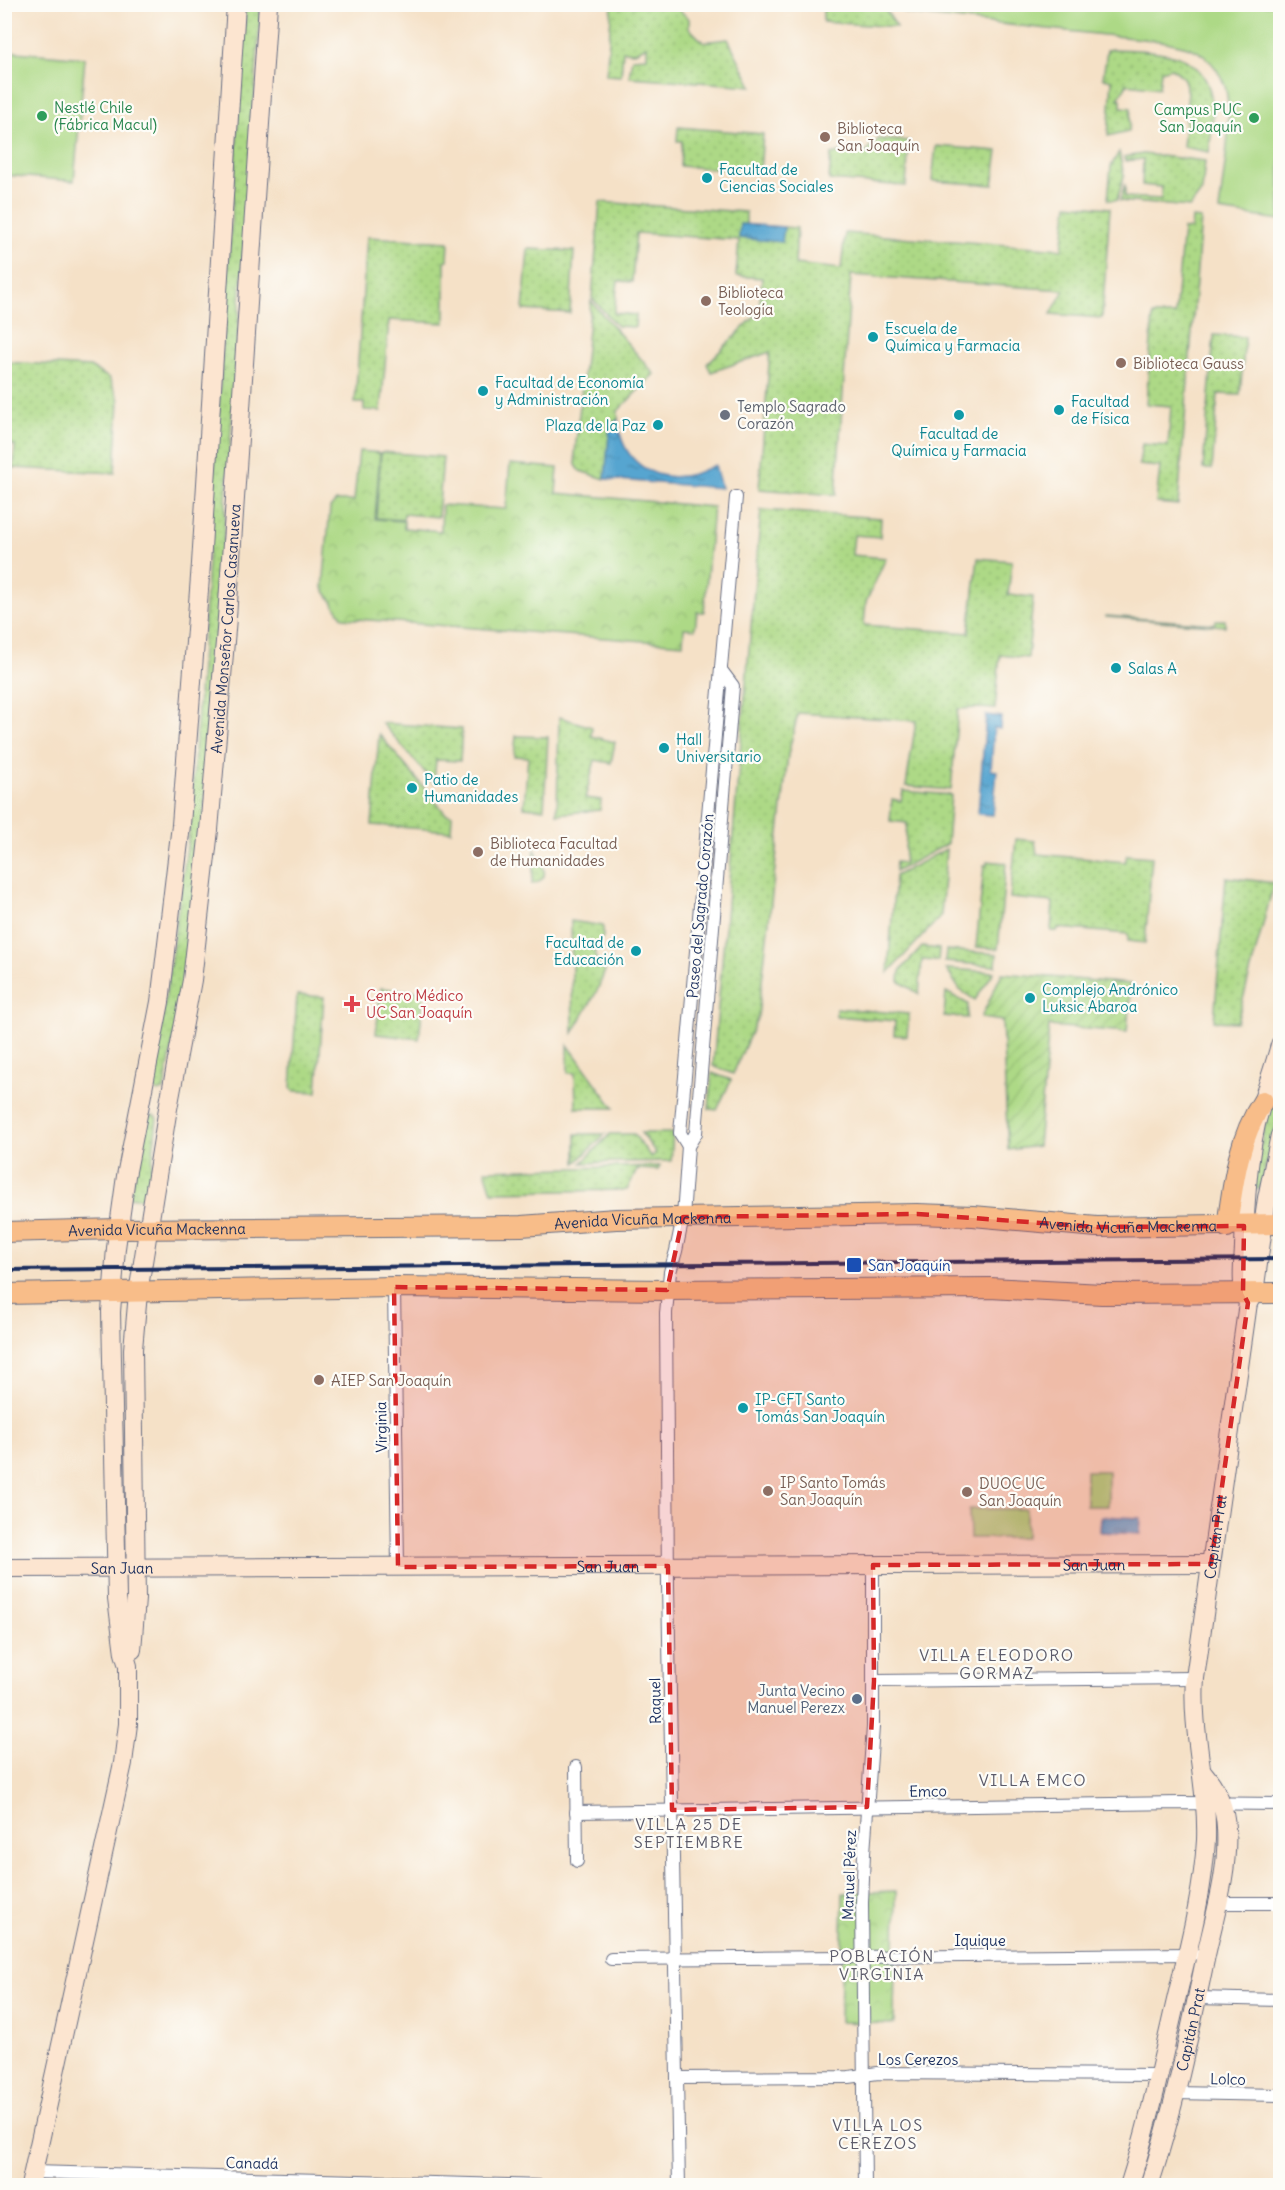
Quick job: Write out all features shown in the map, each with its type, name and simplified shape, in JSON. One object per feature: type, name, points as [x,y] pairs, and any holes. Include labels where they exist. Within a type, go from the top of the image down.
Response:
[{"type":"main road","name":"Avenida Monseñor Carlos Casanueva","points":[[128,1666],[124,1653],[117,1598],[111,1312],[117,1239],[160,1002],[181,825],[201,564],[236,4]]},
{"type":"main road","name":"Avenida Monseñor Carlos Casanueva","points":[[128,1666],[132,1653],[136,1599],[133,1349],[138,1293],[192,980],[209,830],[227,618],[268,4]]},
{"type":"main road","points":[[1254,1225],[1233,1184],[1244,1138],[1277,1071],[1281,1045]]},
{"type":"main road","name":"Capitán Prat","points":[[1129,2186],[1159,2075],[1187,1954],[1205,1854],[1202,1770],[1194,1719],[1195,1678],[1248,1296],[1254,1225],[1274,1198],[1281,1135]]},
{"type":"main road","name":"Avenida Vicuña Mackenna","points":[[4,1232],[117,1239],[150,1229],[521,1226],[683,1217],[945,1214],[1097,1227],[1254,1225]]},
{"type":"main road","points":[[4,1294],[394,1287],[667,1290],[990,1288],[1102,1294],[1248,1296],[1281,1293]]},
{"type":"main road","name":"San Juan","points":[[4,1568],[1211,1564]]},
{"type":"main road","points":[[32,2179],[123,1763],[128,1724],[128,1666]]},
{"type":"main road","name":"Capitán Prat","points":[[1149,2186],[1175,2093],[1197,1998],[1217,1903],[1227,1840],[1222,1804],[1212,1782],[1202,1770]]},
{"type":"street","name":"Paseo del Sagrado Corazón","points":[[683,1217],[688,1146],[696,1133],[734,686],[721,670],[736,497]]},
{"type":"street","name":"Raquel","points":[[679,2186],[668,1566],[667,1290],[683,1217]]},
{"type":"street","name":"Virginia","points":[[394,1287],[398,1567]]},
{"type":"street","name":"Manuel Pérez","points":[[865,2186],[863,1873],[874,1681],[873,1565]]},
{"type":"street","points":[[874,1681],[1195,1678]]},
{"type":"street","points":[[576,1767],[577,1861]]},
{"type":"street","name":"Emco","points":[[576,1812],[1281,1804]]},
{"type":"street","points":[[1217,1903],[1281,1904]]},
{"type":"street","name":"Iquique","points":[[610,1959],[1206,1953]]},
{"type":"street","points":[[1197,1998],[1281,2000]]},
{"type":"street","name":"Los Cerezos","points":[[677,2078],[849,2077],[878,2073],[1159,2075]]},
{"type":"street","name":"Lolco","points":[[1175,2093],[1281,2095]]},
{"type":"street","name":"Canadá","points":[[32,2179],[542,2186]]},
{"type":"highlighted area","points":[[917,1214],[1097,1227],[1244,1226],[1243,1293],[1248,1303],[1211,1564],[873,1565],[874,1681],[867,1807],[672,1810],[668,1566],[398,1567],[394,1287],[667,1290],[683,1217]]},
{"type":"green space","points":[[246,5],[261,5],[203,827],[187,970],[164,1090],[158,1092],[153,1088],[153,1084],[190,826]]},
{"type":"green space","points":[[612,5],[674,5],[689,19],[689,28],[703,42],[728,39],[752,86],[629,77],[632,58],[647,57],[647,46],[635,52],[623,51],[621,76],[606,75]]},
{"type":"green space","points":[[823,5],[882,5],[897,27],[823,22]]},
{"type":"green space","name":"Campus PUC San Joaquín","points":[[896,5],[1280,5],[1280,220],[1219,211],[1227,148],[1227,99],[1225,86],[1219,74],[1211,63],[1195,50],[1161,41],[916,15],[905,13]]},
{"type":"green space","points":[[1107,50],[1142,50],[1172,55],[1186,60],[1197,68],[1206,80],[1213,110],[1209,152],[1183,147],[1188,91],[1182,77],[1171,68],[1161,71],[1159,88],[1127,84],[1118,99],[1121,99],[1121,107],[1131,108],[1129,131],[1108,136],[1112,80],[1103,78]]},
{"type":"green space","name":"Nestlé Chile (Fábrica Macul)","points":[[4,51],[85,58],[74,181],[5,175]]},
{"type":"green space","points":[[678,127],[763,134],[760,172],[680,166],[682,141],[677,141]]},
{"type":"green space","points":[[878,139],[909,141],[906,186],[829,180],[831,155],[850,150],[850,147],[867,153]]},
{"type":"green space","points":[[936,146],[998,151],[993,185],[932,181]]},
{"type":"green space","points":[[1119,152],[1124,176],[1117,200],[1108,200],[1111,166]]},
{"type":"green space","points":[[1143,154],[1205,161],[1202,191],[1190,207],[1120,201],[1125,184],[1125,197],[1161,199],[1162,187],[1142,185],[1143,159],[1125,161],[1124,157]]},
{"type":"green space","points":[[600,202],[746,212],[746,225],[797,228],[795,264],[841,269],[845,233],[1062,249],[1068,204],[1110,208],[1102,318],[1051,314],[1064,290],[851,275],[836,495],[759,489],[770,352],[711,372],[707,364],[759,312],[762,278],[736,276],[739,240],[636,233],[632,282],[618,281],[614,313],[636,315],[635,327],[617,326],[592,298]]},
{"type":"green space","points":[[1192,218],[1201,219],[1178,505],[1156,503],[1160,467],[1139,465],[1142,444],[1168,446],[1171,406],[1146,404],[1153,315],[1175,315],[1183,229],[1191,229]]},
{"type":"green space","points":[[367,237],[449,242],[448,260],[445,261],[445,323],[389,320],[381,411],[364,410],[364,403],[355,403]]},
{"type":"green space","points":[[528,249],[574,251],[570,313],[523,310]]},
{"type":"green space","points":[[591,301],[654,374],[618,411],[618,420],[610,425],[605,479],[580,471],[576,465],[575,453]]},
{"type":"green space","points":[[1214,335],[1245,337],[1240,395],[1218,394],[1212,469],[1203,469]]},
{"type":"green space","points":[[5,362],[90,367],[109,378],[119,400],[115,473],[14,468],[15,445],[5,444]]},
{"type":"green space","points":[[359,451],[380,453],[375,519],[404,521],[404,528],[441,531],[442,505],[506,509],[510,464],[558,468],[556,493],[713,507],[704,612],[697,612],[695,629],[684,628],[683,644],[343,618],[323,588],[330,508],[336,501],[354,501]]},
{"type":"green space","points":[[381,452],[443,457],[438,517],[404,514],[403,520],[376,518]]},
{"type":"green space","points":[[761,510],[881,518],[880,537],[854,535],[852,555],[886,558],[866,602],[864,625],[969,633],[978,558],[1012,561],[1008,595],[1033,597],[1028,658],[1000,655],[995,709],[958,709],[951,790],[906,786],[916,721],[798,713],[788,755],[758,1016],[733,1074],[713,1066]]},
{"type":"green space","points":[[1106,617],[1215,624],[1216,620],[1225,620],[1225,626]]},
{"type":"green space","points":[[559,717],[592,727],[591,736],[615,742],[611,763],[595,760],[585,798],[601,800],[600,810],[557,814]]},
{"type":"green space","points":[[382,723],[462,729],[460,761],[436,760],[434,783]]},
{"type":"green space","points":[[379,734],[446,814],[452,815],[451,831],[372,825]]},
{"type":"green space","points":[[516,736],[548,737],[544,809],[524,807],[528,757],[514,756]]},
{"type":"green space","points":[[903,791],[951,795],[947,844],[895,872],[896,862],[904,863],[907,823],[890,821],[892,799],[901,801]]},
{"type":"green space","points":[[1016,839],[1035,841],[1037,854],[1125,862],[1127,855],[1152,857],[1145,943],[1128,941],[1128,934],[1058,928],[1057,931],[1051,931],[1053,902],[1010,898]]},
{"type":"green space","points":[[535,849],[544,874],[543,878],[532,884]]},
{"type":"green space","points":[[946,849],[941,916],[888,973],[895,876]]},
{"type":"green space","points":[[987,861],[1006,863],[998,949],[976,947],[984,865],[987,865]]},
{"type":"green space","points":[[1226,877],[1274,883],[1237,1022],[1214,1021]]},
{"type":"green space","points":[[571,921],[603,926],[603,937],[595,954],[605,971],[597,991],[573,1033]]},
{"type":"green space","points":[[922,947],[939,949],[938,961],[922,960],[919,994],[899,981],[900,971]]},
{"type":"green space","points":[[946,950],[997,954],[996,966],[945,962]]},
{"type":"green space","points":[[946,969],[994,972],[975,1000],[960,990]]},
{"type":"green space","points":[[1002,973],[1131,984],[1127,1032],[1049,1026],[1038,1146],[1008,1150],[1002,1021],[981,1018]]},
{"type":"green space","points":[[381,988],[424,992],[419,1039],[376,1034]]},
{"type":"green space","points":[[946,992],[968,1004],[967,1018],[944,1016]]},
{"type":"green space","points":[[297,995],[324,997],[317,1092],[294,1091],[291,1088]]},
{"type":"green space","points":[[836,1008],[909,1014],[907,1036],[894,1035],[895,1021],[836,1016]]},
{"type":"green space","points":[[568,1045],[614,1108],[576,1108],[575,1073],[568,1073]]},
{"type":"green space","points":[[712,1073],[731,1080],[717,1110],[709,1109]]},
{"type":"green space","points":[[1272,1087],[1280,1090],[1276,1127],[1260,1189],[1252,1189]]},
{"type":"green space","points":[[153,1115],[157,1118],[148,1199],[129,1197],[146,1117]]},
{"type":"green space","points":[[641,1133],[673,1133],[671,1161],[582,1163],[610,1134],[634,1134],[651,1157],[656,1153]]},
{"type":"green space","points":[[576,1134],[605,1134],[576,1163]]},
{"type":"green space","points":[[660,1166],[658,1170],[637,1169],[627,1190],[492,1192],[485,1170]]},
{"type":"green space","points":[[1086,1471],[1108,1471],[1108,1506],[1086,1506]]},
{"type":"green space","points":[[969,1509],[1026,1509],[1026,1538],[970,1538]]},
{"type":"green space","points":[[896,1891],[894,2024],[840,2022],[843,1893]]},
{"type":"water","points":[[740,224],[784,227],[782,242],[739,238]]},
{"type":"water","points":[[618,420],[625,447],[642,466],[665,476],[678,476],[693,474],[715,465],[721,488],[605,479],[610,425]]},
{"type":"water","points":[[986,715],[1001,717],[1000,729],[994,728],[991,770],[997,771],[993,815],[978,814]]},
{"type":"water","points":[[1101,1516],[1141,1518],[1140,1534],[1100,1532]]},
{"type":"railway","points":[[4,1270],[1280,1259]]},
{"type":"place","name":"Nestlé Chile (Fábrica Macul)","points":[[42,116]]},
{"type":"place","name":"Campus PUC San Joaquín","points":[[1254,118]]},
{"type":"place","name":"Biblioteca San Joaquín","points":[[825,137]]},
{"type":"place","name":"Facultad de Ciencias Sociales","points":[[707,178]]},
{"type":"place","name":"Biblioteca Teología","points":[[706,301]]},
{"type":"place","name":"Escuela de Química y Farmacia","points":[[873,337]]},
{"type":"place","name":"Biblioteca Gauss","points":[[1121,363]]},
{"type":"place","name":"Facultad de Economía y Administración","points":[[483,391]]},
{"type":"place","name":"Facultad de Física","points":[[1059,410]]},
{"type":"place","name":"Templo Sagrado Corazón","points":[[725,415]]},
{"type":"place","name":"Facultad de Química y Farmacia","points":[[959,415]]},
{"type":"place","name":"Plaza de la Paz","points":[[658,425]]},
{"type":"place","name":"Salas A","points":[[1116,668]]},
{"type":"place","name":"Hall Universitario","points":[[664,748]]},
{"type":"place","name":"Patio de Humanidades","points":[[412,788]]},
{"type":"place","name":"Biblioteca Facultad de Humanidades","points":[[478,852]]},
{"type":"place","name":"Facultad de Educación","points":[[636,951]]},
{"type":"place","name":"Complejo Andrónico Luksic Abaroa","points":[[1030,998]]},
{"type":"place","name":"Centro Médico UC San Joaquín","points":[[352,1004]]},
{"type":"place","name":"San Joaquín","points":[[854,1265]]},
{"type":"place","name":"AIEP San Joaquín","points":[[319,1380]]},
{"type":"place","name":"IP-CFT Santo Tomás San Joaquín","points":[[743,1408]]},
{"type":"place","name":"IP Santo Tomás San Joaquín","points":[[768,1491]]},
{"type":"place","name":"DUOC UC San Joaquín","points":[[967,1492]]},
{"type":"place","name":"Junta Vecino Manuel Perezx","points":[[857,1699]]},
{"type":"district","name":"VILLA ELEODORO GORMAZ","points":[[997,1664]]},
{"type":"district","name":"VILLA EMCO","points":[[1033,1780]]},
{"type":"district","name":"VILLA 25 DE SEPTIEMBRE","points":[[689,1833]]},
{"type":"district","name":"POBLACIÓN VIRGINIA","points":[[882,1965]]},
{"type":"district","name":"VILLA LOS CEREZOS","points":[[878,2134]]}]
